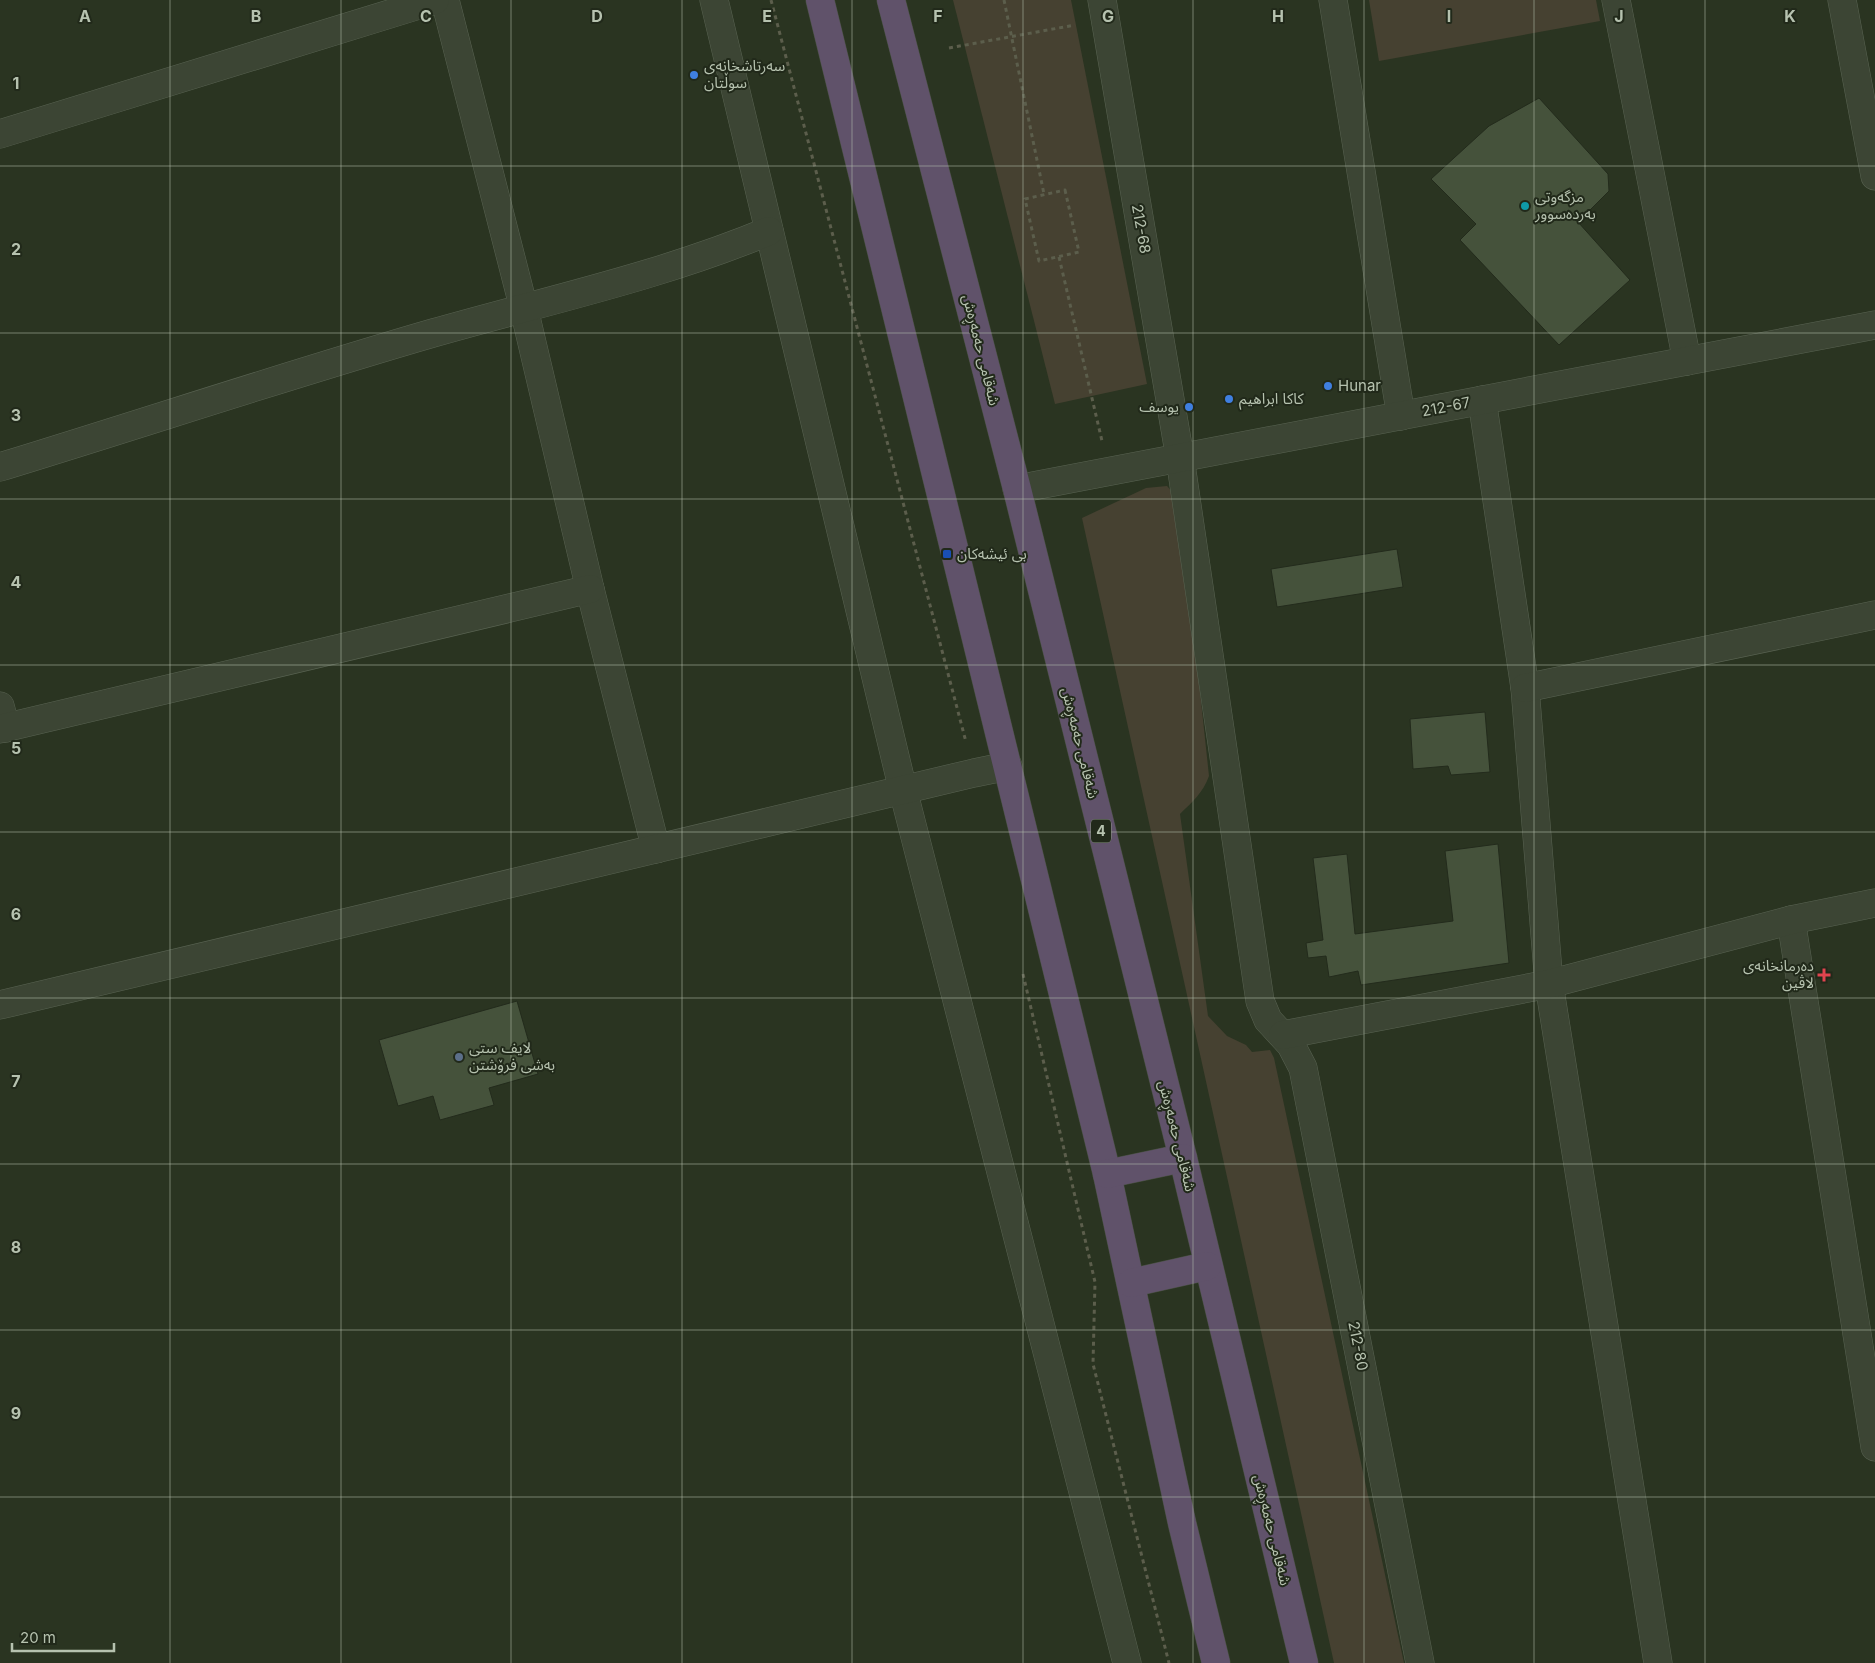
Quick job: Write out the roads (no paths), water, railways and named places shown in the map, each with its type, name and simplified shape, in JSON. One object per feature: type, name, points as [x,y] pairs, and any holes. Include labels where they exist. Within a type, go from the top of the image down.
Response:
[{"type":"highway","points":[[820,0],[1107,1174],[1182,1523],[1216,1663]]},
{"type":"highway","name":"شەقامی حەمەڕەش","points":[[891,0],[1017,490],[1183,1158],[1207,1266],[1304,1663]]},
{"type":"highway","points":[[1107,1174],[1183,1158]]},
{"type":"highway","points":[[1131,1283],[1207,1266]]},
{"type":"street","points":[[0,134],[435,0]]},
{"type":"street","points":[[445,0],[524,309],[590,590],[656,849]]},
{"type":"street","points":[[714,0],[904,790],[1127,1663]]},
{"type":"street","points":[[1332,0],[1401,416]]},
{"type":"street","points":[[1616,0],[1688,361]]},
{"type":"street","points":[[1842,0],[1875,176]]},
{"type":"street","name":"212-68","points":[[1103,10],[1180,458],[1260,1001],[1268,1020],[1283,1034]]},
{"type":"street","points":[[0,467],[433,333],[524,309],[724,250],[769,231]]},
{"type":"street","name":"212-67","points":[[1017,490],[1875,325]]},
{"type":"street","points":[[1482,400],[1525,688],[1549,984],[1658,1663]]},
{"type":"street","points":[[2,721],[590,590]]},
{"type":"street","points":[[1525,688],[1875,615]]},
{"type":"street","points":[[0,1005],[1008,766]]},
{"type":"street","points":[[1283,1034],[1549,984],[1791,920],[1875,903]]},
{"type":"street","points":[[1791,920],[1875,1447]]},
{"type":"street","name":"212-80","points":[[1283,1034],[1298,1056],[1303,1068],[1420,1663]]},
{"type":"place","name":"سەرتاشخانەی سوڵتان","points":[[694,75]]},
{"type":"place","name":"مزگەوتی بەردەسوور","points":[[1525,206]]},
{"type":"place","name":"Hunar","points":[[1328,386]]},
{"type":"place","name":"کاکا ابراهيم","points":[[1229,399]]},
{"type":"place","name":"يوسف","points":[[1189,407]]},
{"type":"place","name":"بی ئیشەکان","points":[[947,554]]},
{"type":"place","name":"دەرمانخانەی لاڤین","points":[[1824,975]]},
{"type":"place","name":"لایف ستی بەشی فرۆشتن","points":[[459,1057]]}]
